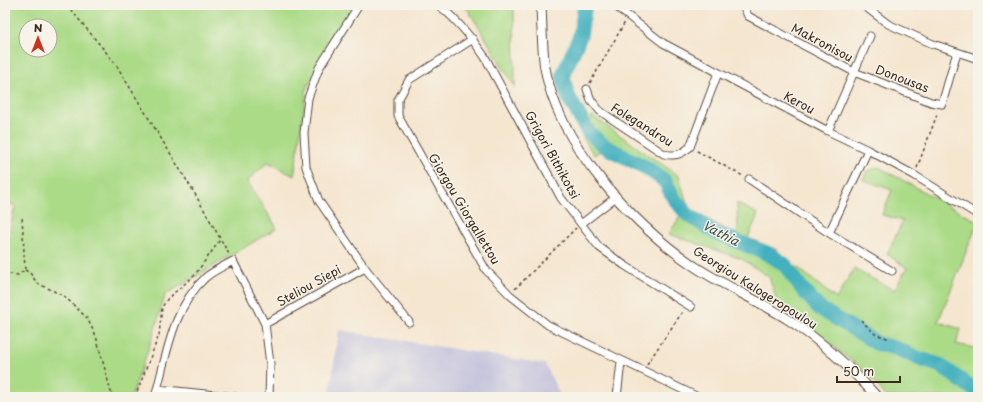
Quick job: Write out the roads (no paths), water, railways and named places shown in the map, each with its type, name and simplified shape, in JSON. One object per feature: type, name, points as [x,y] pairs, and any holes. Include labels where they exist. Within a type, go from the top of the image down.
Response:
[{"type":"street","points":[[359,5],[319,68],[308,98],[304,133],[306,167],[319,201],[365,268],[408,322]]},
{"type":"street","name":"Grigori Bithikotsi","points":[[438,5],[451,15],[473,39],[485,57],[561,198],[599,247],[689,306]]},
{"type":"street","name":"Georgiou Kalogeropoulou","points":[[541,5],[545,68],[553,96],[564,125],[581,155],[616,197],[657,238],[694,266],[789,320],[828,349],[877,397]]},
{"type":"street","name":"Kerou","points":[[614,5],[663,43],[914,175],[978,215]]},
{"type":"street","name":"Makronisou","points":[[743,5],[748,16],[854,72]]},
{"type":"street","points":[[863,5],[888,24],[933,44],[978,59]]},
{"type":"street","points":[[828,131],[870,36]]},
{"type":"street","name":"Giorgou Giorgallettou","points":[[473,39],[409,80],[398,100],[398,116],[482,263],[510,295],[548,325],[621,362],[643,370],[698,397]]},
{"type":"street","name":"Donousas","points":[[854,72],[931,102],[942,104],[957,52]]},
{"type":"street","name":"Folegandrou","points":[[587,90],[590,100],[600,111],[664,154],[671,156],[680,154],[690,147],[718,73]]},
{"type":"street","points":[[829,233],[868,150]]},
{"type":"street","points":[[749,179],[829,233],[892,271]]},
{"type":"street","points":[[580,224],[616,197]]},
{"type":"street","points":[[155,397],[173,330],[182,306],[206,277],[233,261],[265,324],[270,364],[268,397]]},
{"type":"street","name":"Steliou Siepi","points":[[265,324],[365,268]]},
{"type":"street","points":[[617,397],[621,362]]},
{"type":"street","points":[[157,389],[235,397]]},
{"type":"lane","points":[[392,397],[418,397]]},
{"type":"waterway","name":"Vathia","points":[[585,5],[580,36],[563,75],[567,94],[588,132],[606,147],[647,168],[665,181],[673,197],[687,214],[716,233],[769,254],[785,265],[802,289],[819,308],[878,344],[895,348],[920,359],[939,365],[978,392]]}]
